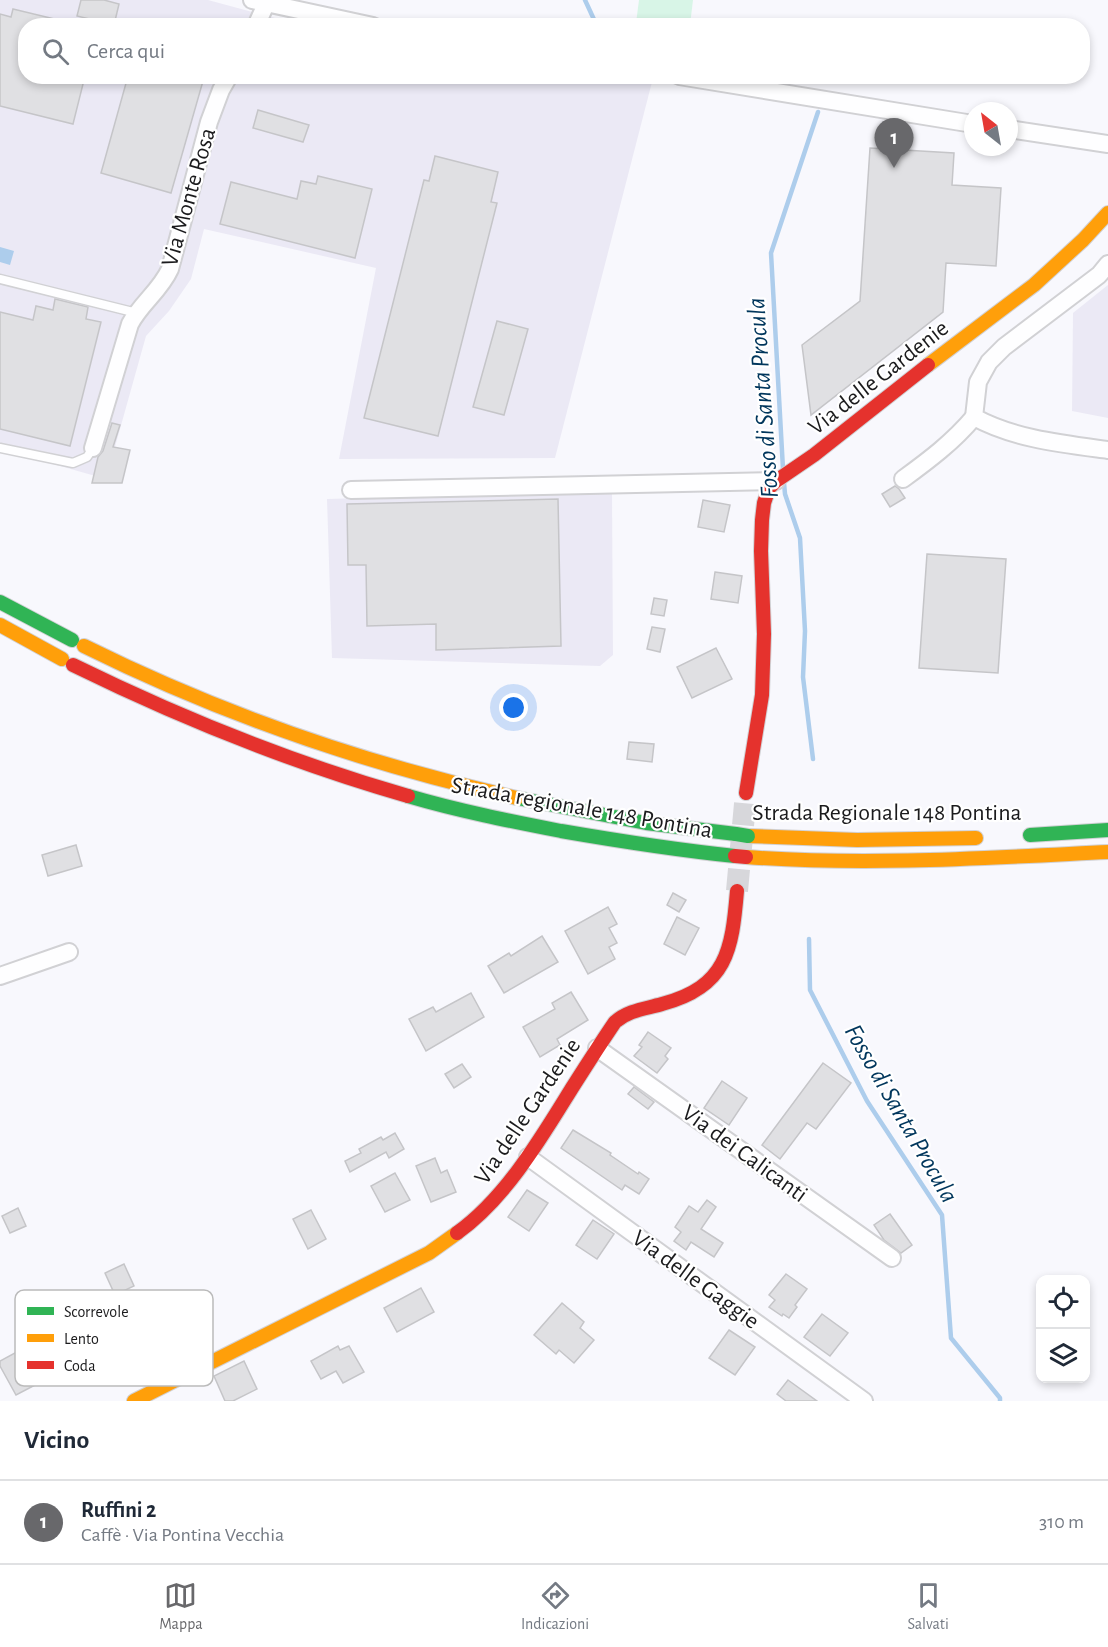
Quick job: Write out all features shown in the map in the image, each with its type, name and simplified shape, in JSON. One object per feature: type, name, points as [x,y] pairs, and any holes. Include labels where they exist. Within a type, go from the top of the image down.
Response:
[{"type":"main road","name":"Via delle Gardenie","points":[[776,481],[1034,285],[1107,217]]},
{"type":"main road","points":[[746,793],[762,695],[763,511],[765,496],[776,481]]},
{"type":"main road","name":"Strada Regionale 148 Pontina","points":[[0,602],[154,680],[236,714],[402,769],[465,786],[588,813],[665,826],[742,835],[857,840],[993,837]]},
{"type":"main road","name":"Strada regionale 148 Pontina","points":[[0,626],[139,697],[204,725],[291,758],[456,810],[658,847],[741,857],[820,862],[885,862],[1108,852]]},
{"type":"main road","name":"Strada Regionale 148 Pontina","points":[[1015,836],[1108,830]]},
{"type":"main road","name":"Via delle Gardenie","points":[[213,1361],[429,1252],[477,1218],[528,1157],[615,1022],[624,1015],[670,1002],[696,991],[711,981],[729,950],[737,891]]},
{"type":"main road","name":"Via delle Gardenie","points":[[134,1401],[164,1386]]},
{"type":"street","points":[[257,18],[259,2],[335,18]]},
{"type":"street","name":"Via Monte Rosa","points":[[93,448],[127,331],[137,313],[159,288],[170,269],[209,122],[225,84]]},
{"type":"street","points":[[728,84],[964,123]]},
{"type":"street","points":[[1018,130],[1108,144]]},
{"type":"street","points":[[903,478],[944,448],[974,417],[978,382],[989,362],[1004,347],[1099,274],[1108,264]]},
{"type":"street","points":[[974,417],[995,428],[1015,434],[1108,450]]},
{"type":"street","points":[[351,490],[776,481]]},
{"type":"street","points":[[0,976],[69,952]]},
{"type":"street","name":"Via dei Calicanti","points":[[597,1048],[892,1258]]},
{"type":"street","name":"Via delle Gaggie","points":[[528,1157],[864,1401]]},
{"type":"lane","points":[[0,279],[137,313]]},
{"type":"lane","points":[[0,448],[73,463],[87,457],[93,448]]},
{"type":"shaded area","points":[[0,0],[208,0],[275,18],[18,18],[18,84],[651,84],[555,458],[339,459],[376,268],[204,229],[191,279],[169,311],[146,336],[106,479],[0,449]]},
{"type":"shaded area","points":[[1108,285],[1108,418],[1072,411],[1073,313]]},
{"type":"shaded area","points":[[612,491],[613,655],[600,666],[332,658],[327,499]]},
{"type":"green space","points":[[639,0],[693,0],[691,18],[637,18]]},
{"type":"water","points":[[0,247],[14,251],[10,265],[0,262]]},
{"type":"building","points":[[81,0],[104,0],[119,4],[116,18],[77,16]]},
{"type":"building","points":[[13,9],[50,18],[18,18],[18,84],[83,84],[73,124],[0,106],[0,14],[11,17]]},
{"type":"building","points":[[126,84],[202,84],[171,193],[101,173]]},
{"type":"building","points":[[258,110],[309,125],[303,142],[253,128]]},
{"type":"building","points":[[870,148],[954,153],[952,185],[1001,188],[996,266],[946,263],[943,312],[811,415],[802,345],[860,301]]},
{"type":"building","points":[[435,156],[498,172],[491,202],[497,203],[438,436],[364,418],[424,180],[429,181]]},
{"type":"building","points":[[318,176],[372,189],[355,258],[220,224],[231,182],[297,199],[301,181],[316,184]]},
{"type":"building","points":[[55,299],[88,307],[86,319],[101,322],[70,446],[0,429],[0,312],[33,320],[36,306],[53,310]]},
{"type":"building","points":[[497,321],[528,329],[504,415],[473,407]]},
{"type":"building","points":[[112,423],[120,425],[113,447],[130,450],[122,483],[92,483],[98,457],[103,451]]},
{"type":"building","points":[[895,486],[905,498],[890,507],[882,494]]},
{"type":"building","points":[[558,499],[561,646],[436,650],[436,624],[367,626],[366,565],[348,565],[347,504]]},
{"type":"building","points":[[703,500],[730,505],[724,532],[698,527]]},
{"type":"building","points":[[927,554],[1006,559],[998,673],[919,668]]},
{"type":"building","points":[[715,572],[742,576],[738,603],[711,599]]},
{"type":"building","points":[[654,598],[667,600],[664,616],[651,614]]},
{"type":"building","points":[[652,627],[665,629],[660,652],[647,649]]},
{"type":"building","points":[[716,648],[732,679],[692,698],[677,667]]},
{"type":"building","points":[[629,742],[654,744],[652,762],[627,759]]},
{"type":"building","points":[[76,845],[82,866],[48,876],[42,855]]},
{"type":"building","points":[[673,893],[686,900],[679,912],[667,905]]},
{"type":"building","points":[[608,907],[617,924],[609,928],[617,943],[609,947],[615,959],[588,974],[565,931]]},
{"type":"building","points":[[677,917],[699,928],[685,955],[664,944]]},
{"type":"building","points":[[542,936],[558,962],[504,993],[488,966],[509,953],[511,956]]},
{"type":"building","points":[[571,992],[588,1020],[557,1039],[560,1045],[540,1057],[523,1027],[555,1009],[552,1003]]},
{"type":"building","points":[[471,993],[484,1017],[426,1051],[409,1019],[433,1007],[436,1012]]},
{"type":"building","points":[[648,1032],[671,1048],[665,1056],[668,1059],[657,1073],[634,1056],[642,1047],[639,1045]]},
{"type":"building","points":[[823,1063],[851,1083],[816,1129],[807,1123],[780,1159],[762,1145]]},
{"type":"building","points":[[462,1064],[471,1077],[454,1088],[445,1074]]},
{"type":"building","points":[[722,1081],[747,1098],[729,1125],[704,1108]]},
{"type":"building","points":[[634,1087],[654,1102],[648,1109],[628,1094]]},
{"type":"building","points":[[573,1130],[649,1179],[639,1194],[625,1185],[622,1190],[561,1148]]},
{"type":"building","points":[[395,1133],[404,1149],[389,1158],[386,1152],[350,1172],[345,1161],[361,1153],[359,1149],[381,1137],[383,1140]]},
{"type":"building","points":[[435,1158],[441,1173],[447,1170],[456,1192],[431,1202],[416,1166]]},
{"type":"building","points":[[395,1173],[410,1200],[385,1212],[371,1186]]},
{"type":"building","points":[[527,1190],[548,1203],[529,1231],[508,1217]]},
{"type":"building","points":[[707,1200],[716,1207],[701,1229],[723,1243],[714,1257],[691,1242],[686,1250],[674,1241],[681,1232],[675,1227],[689,1206],[698,1212]]},
{"type":"building","points":[[18,1208],[26,1226],[10,1233],[2,1216]]},
{"type":"building","points":[[311,1210],[326,1239],[308,1249],[293,1219]]},
{"type":"building","points":[[890,1214],[912,1245],[901,1253],[884,1240],[874,1225]]},
{"type":"building","points":[[593,1220],[614,1234],[597,1259],[576,1245]]},
{"type":"building","points":[[124,1264],[134,1286],[126,1290],[113,1290],[105,1273]]},
{"type":"building","points":[[786,1274],[807,1289],[789,1318],[769,1307],[775,1300],[769,1295]]},
{"type":"building","points":[[421,1288],[434,1312],[397,1332],[384,1308]]},
{"type":"building","points":[[562,1303],[584,1322],[580,1328],[594,1340],[574,1363],[559,1350],[556,1354],[534,1335]]},
{"type":"building","points":[[822,1314],[848,1333],[830,1356],[804,1337]]},
{"type":"building","points":[[729,1330],[755,1347],[735,1375],[709,1358]]},
{"type":"building","points":[[338,1346],[340,1350],[349,1346],[364,1372],[343,1383],[336,1371],[321,1379],[311,1361]]},
{"type":"building","points":[[15,1353],[15,1386],[33,1386],[16,1395],[0,1366],[0,1361]]},
{"type":"building","points":[[244,1361],[257,1389],[233,1401],[225,1401],[214,1376]]},
{"type":"building","points":[[788,1380],[817,1401],[786,1401],[777,1394]]},
{"type":"waterway","name":"Fosso di Santa Procula","points":[[585,0],[593,18]]},
{"type":"waterway","name":"Fosso di Santa Procula","points":[[783,469],[771,253],[818,112]]},
{"type":"waterway","name":"Fosso di Santa Procula","points":[[784,483],[785,494],[800,538],[805,631],[803,677],[813,759]]},
{"type":"waterway","name":"Fosso di Santa Procula","points":[[809,939],[810,990],[867,1101],[942,1215],[951,1338],[1000,1398],[1000,1401]]},
{"type":"tunnel","points":[[737,891],[746,793]]},
{"type":"traffic: fast","points":[[0,602],[72,640]]},
{"type":"traffic: fast","points":[[408,796],[465,811],[561,831],[735,856]]},
{"type":"traffic: fast","points":[[517,798],[646,823],[736,834]]},
{"type":"traffic: fast","points":[[1030,835],[1108,830]]},
{"type":"traffic: fast","points":[[736,834],[748,836]]},
{"type":"traffic: slow","points":[[928,365],[1034,285],[1083,240],[1108,213]]},
{"type":"traffic: slow","points":[[0,625],[62,659]]},
{"type":"traffic: slow","points":[[84,646],[189,694],[296,735],[405,770],[517,798]]},
{"type":"traffic: slow","points":[[748,836],[857,840],[976,838]]},
{"type":"traffic: slow","points":[[746,857],[882,861],[1108,852]]},
{"type":"traffic: slow","points":[[213,1361],[429,1253],[457,1233]]},
{"type":"traffic: slow","points":[[134,1401],[164,1386]]},
{"type":"traffic: jam","points":[[746,793],[762,695],[764,634],[762,520],[769,488],[928,365]]},
{"type":"traffic: jam","points":[[73,665],[238,738],[322,769],[408,796]]},
{"type":"traffic: jam","points":[[735,856],[746,857]]},
{"type":"traffic: jam","points":[[457,1233],[475,1219],[507,1185],[548,1127],[615,1022],[632,1012],[684,997],[713,976],[728,948],[737,891]]},
{"type":"place","name":"Ruffini 2","points":[[894,168]]}]
